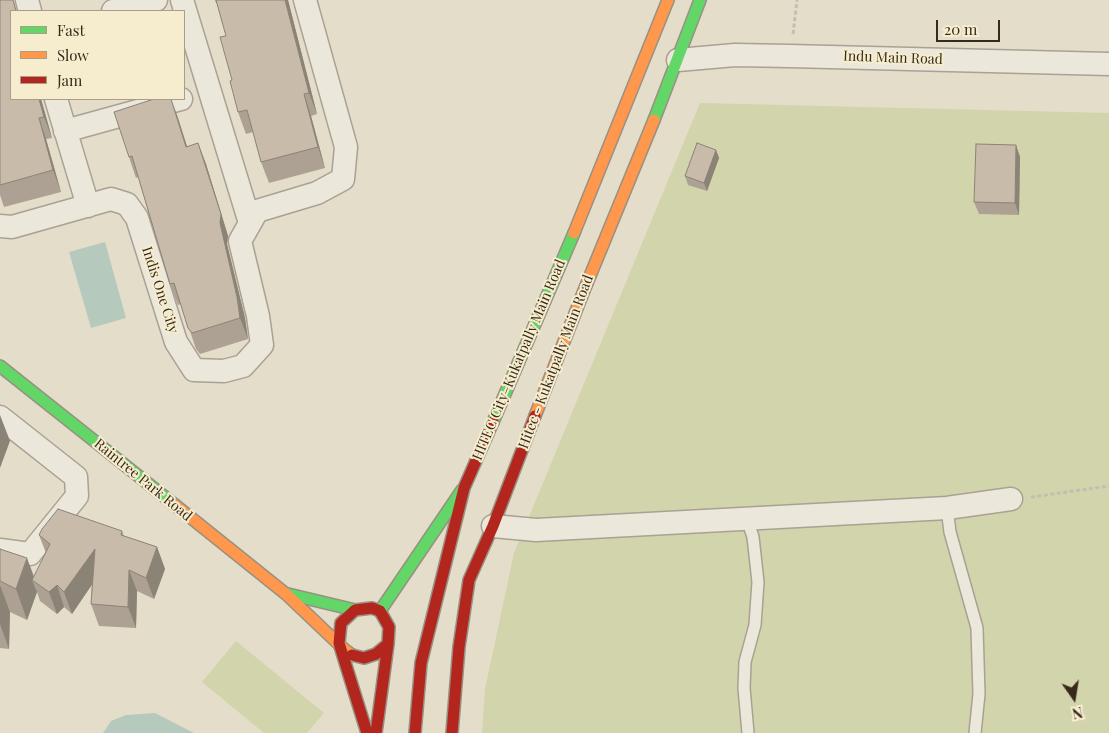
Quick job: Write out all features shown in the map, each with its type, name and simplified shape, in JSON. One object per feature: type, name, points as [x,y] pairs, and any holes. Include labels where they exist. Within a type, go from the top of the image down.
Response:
[{"type":"main road","name":"HITEC City–Kukatpally Main Road","points":[[415,733],[421,663],[464,488],[584,210],[668,0]]},
{"type":"main road","name":"Hitec - Kukatpally Main Road","points":[[452,733],[459,648],[468,580],[493,526],[580,302],[678,60],[700,0]]},
{"type":"main road","name":"Raintree Park Road","points":[[0,366],[286,594],[339,644]]},
{"type":"main road","points":[[380,611],[464,488]]},
{"type":"main road","name":"Raintree Park Road","points":[[286,594],[355,610]]},
{"type":"main road","points":[[367,733],[339,644],[341,623],[355,610],[372,608],[380,611],[389,627],[376,733]]},
{"type":"main road","points":[[339,644],[350,654],[364,658],[376,654],[388,644]]},
{"type":"street","points":[[117,10],[156,0]]},
{"type":"street","points":[[182,0],[250,223]]},
{"type":"street","name":"Indis One City","points":[[0,226],[12,227],[111,199],[126,204],[137,218],[176,342],[194,370],[224,371],[243,366],[262,345],[258,316],[240,241],[257,211],[317,193],[343,179],[346,147],[307,1]]},
{"type":"street","name":"Indu Main Road","points":[[678,60],[735,55],[1109,64]]},
{"type":"street","points":[[185,97],[210,91]]},
{"type":"street","points":[[56,100],[88,206]]},
{"type":"street","points":[[66,131],[176,100]]},
{"type":"street","points":[[0,417],[76,477],[77,496],[30,554],[0,550]]},
{"type":"street","points":[[493,526],[536,530],[747,519],[947,508],[1010,499]]},
{"type":"lane","points":[[947,508],[950,532],[977,628],[979,694],[975,733]]},
{"type":"lane","points":[[747,519],[753,537],[758,582],[755,625],[745,662],[744,688],[748,733]]},
{"type":"path","points":[[790,56],[797,0]]},
{"type":"path","points":[[1010,499],[1109,486]]},
{"type":"green space","points":[[700,103],[1109,113],[1109,733],[482,733],[485,689],[514,553]]},
{"type":"green space","points":[[236,641],[324,713],[307,733],[264,733],[202,682]]},
{"type":"shaded area","points":[[105,242],[126,318],[91,328],[69,252]]},
{"type":"shaded area","points":[[155,713],[194,733],[103,733],[111,721],[126,715]]},
{"type":"building","points":[[0,0],[13,0],[16,10],[10,10],[10,100],[39,100],[44,117],[39,118],[53,170],[0,185]]},
{"type":"building","points":[[216,0],[285,0],[309,93],[304,94],[318,147],[261,162],[247,110],[238,112],[230,81],[232,80],[220,37],[226,36]]},
{"type":"building","points":[[151,100],[171,100],[186,147],[198,143],[221,214],[220,223],[240,318],[192,333],[188,328],[174,283],[170,284],[132,156],[129,157],[114,112]]},
{"type":"building","points":[[697,143],[716,150],[704,183],[685,176]]},
{"type":"building","points":[[976,144],[1016,145],[1015,203],[974,202]]},
{"type":"building","points":[[58,509],[122,531],[121,535],[157,547],[146,578],[129,570],[128,607],[91,604],[95,549],[64,592],[57,585],[49,592],[32,580],[50,544],[39,535]]},
{"type":"building","points":[[0,549],[27,558],[16,589],[0,581]]},
{"type":"traffic: fast","points":[[654,120],[700,0]]},
{"type":"traffic: fast","points":[[493,422],[574,233]]},
{"type":"traffic: fast","points":[[0,366],[175,505]]},
{"type":"traffic: fast","points":[[380,611],[462,490]]},
{"type":"traffic: fast","points":[[288,594],[355,610]]},
{"type":"traffic: slow","points":[[574,233],[668,0]]},
{"type":"traffic: slow","points":[[535,416],[654,120]]},
{"type":"traffic: slow","points":[[175,505],[286,594],[352,655]]},
{"type":"traffic: jam","points":[[452,733],[459,647],[469,580],[493,526],[535,416]]},
{"type":"traffic: jam","points":[[415,733],[421,663],[464,488],[493,422]]},
{"type":"traffic: jam","points":[[352,655],[364,658],[376,654],[388,644],[389,627],[380,611],[372,608],[355,610],[341,623],[339,643],[367,733]]},
{"type":"traffic: jam","points":[[376,733],[388,644]]}]
